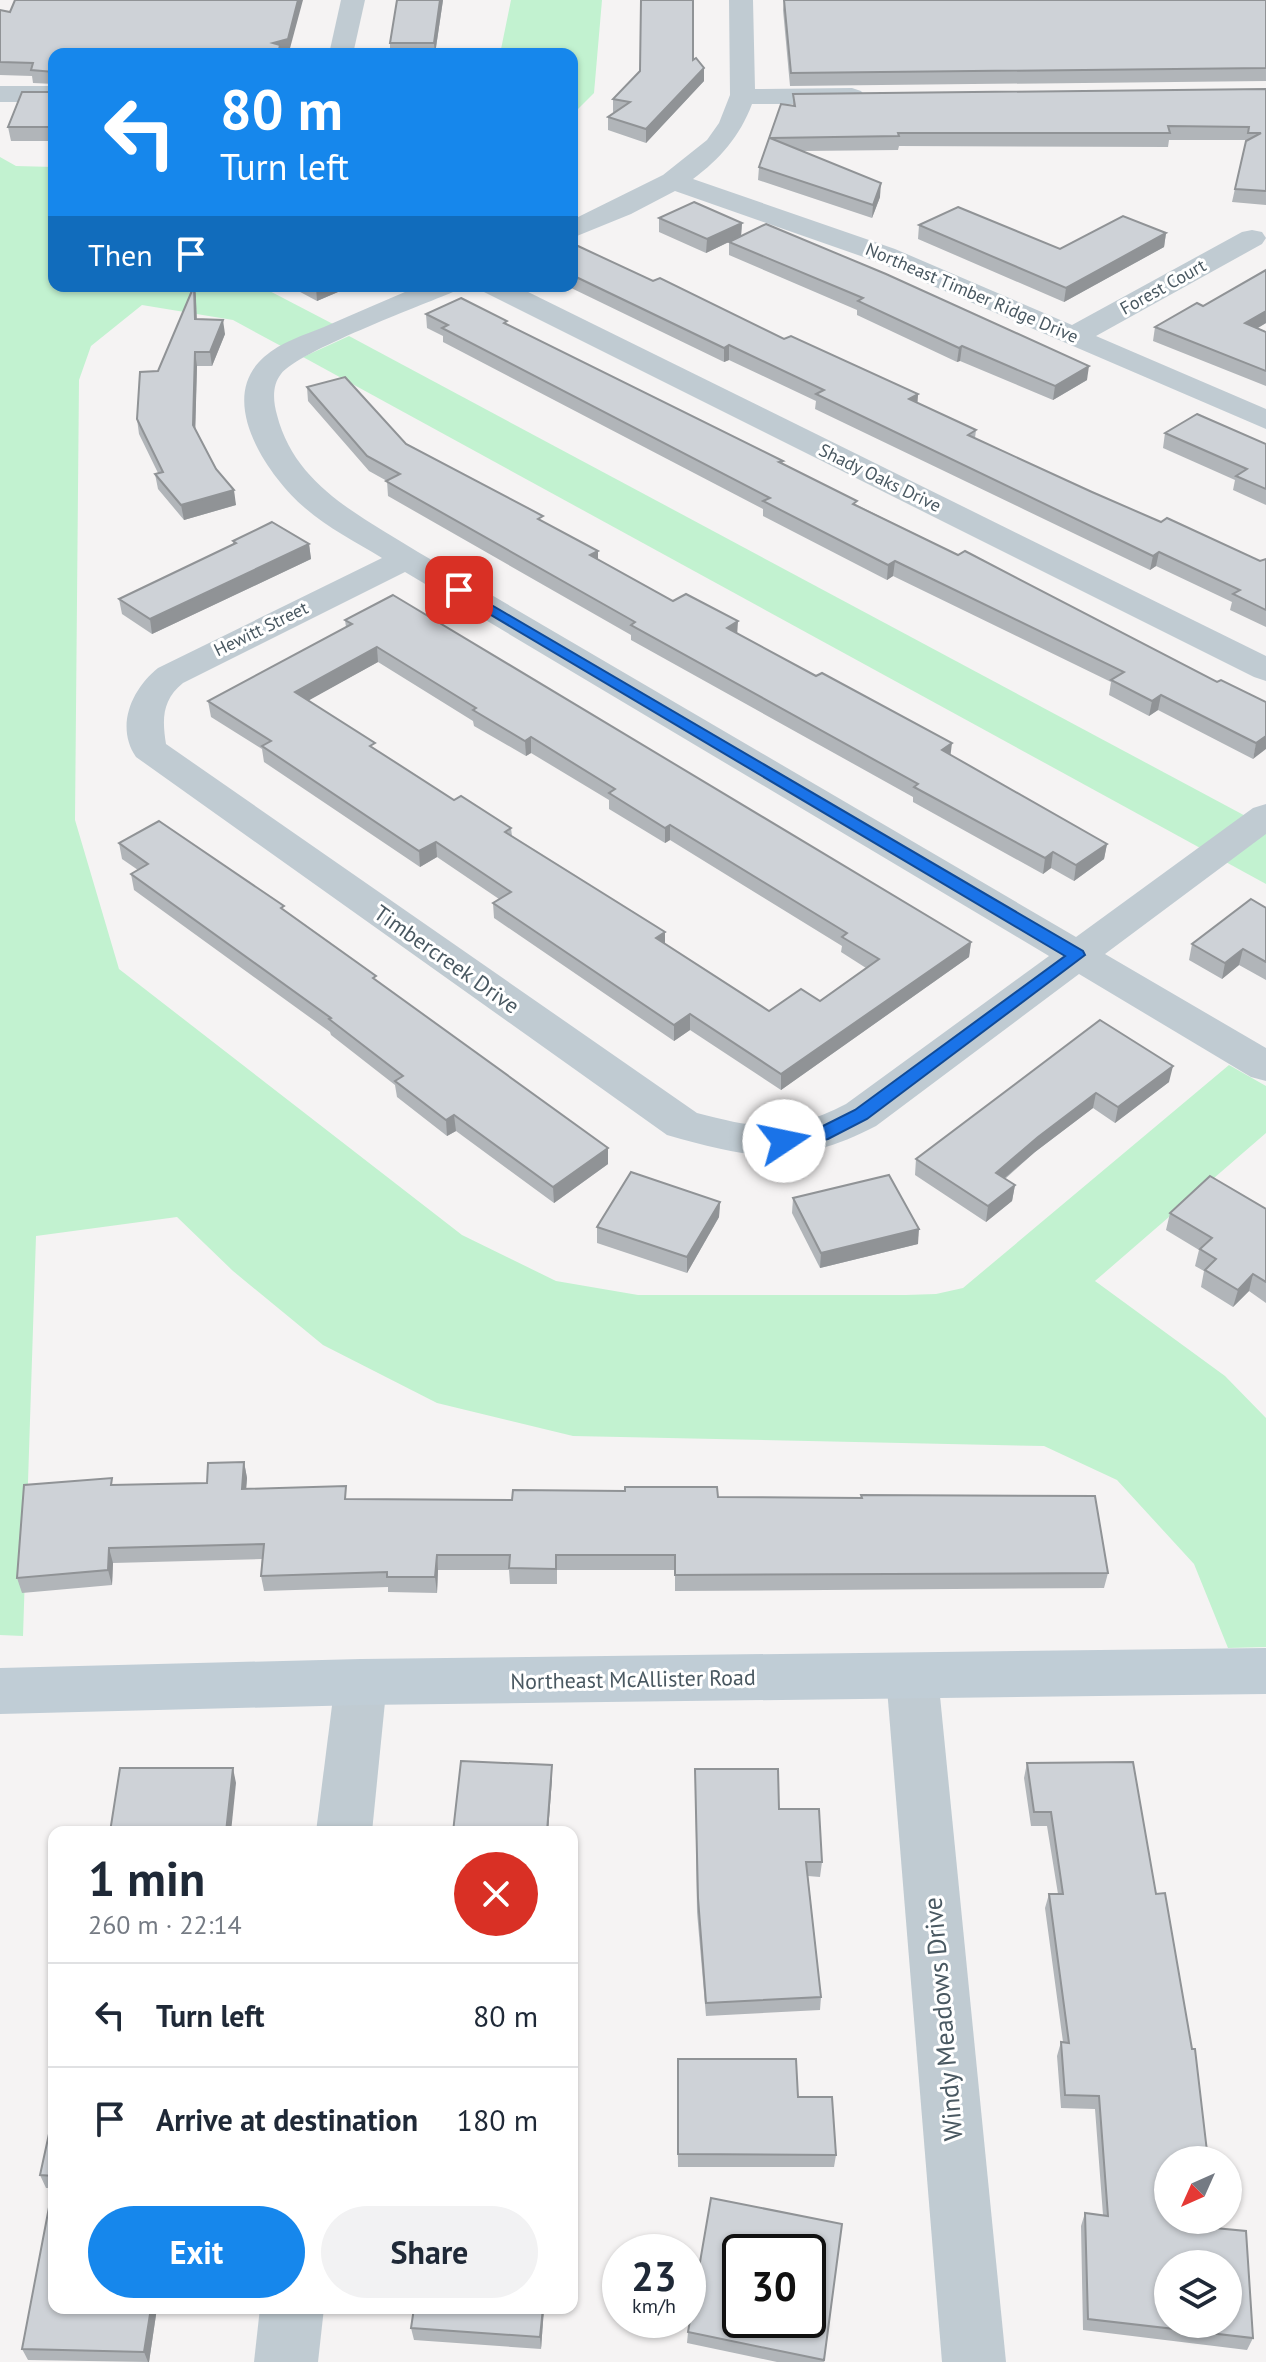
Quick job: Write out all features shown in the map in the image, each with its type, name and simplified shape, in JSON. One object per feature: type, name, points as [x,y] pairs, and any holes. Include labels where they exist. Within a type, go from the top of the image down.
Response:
[{"type":"street","points":[[342,48],[353,0]]},
{"type":"street","points":[[578,227],[644,199],[673,181],[710,152],[732,122],[743,97],[741,0]]},
{"type":"street","points":[[0,94],[48,94]]},
{"type":"street","points":[[743,97],[870,96]]},
{"type":"street","name":"Northeast Timber Ridge Drive","points":[[673,181],[885,255],[1266,420]]},
{"type":"street","name":"Forest Court","points":[[1074,336],[1252,238]]},
{"type":"street","points":[[430,292],[277,360],[263,376],[256,405],[288,473],[317,502],[406,559],[1266,1067]]},
{"type":"street","name":"Shady Oaks Drive","points":[[506,292],[1266,670]]},
{"type":"street","name":"Hewitt Street","points":[[143,723],[147,699],[157,683],[183,667],[406,559]]},
{"type":"street","name":"Timbercreek Drive","points":[[143,723],[149,749],[682,1124],[732,1139],[784,1141],[822,1134],[861,1115],[1266,816]]},
{"type":"street","name":"Northeast McAllister Road","points":[[0,1691],[361,1682],[1266,1671]]},
{"type":"street","name":"Windy Meadows Drive","points":[[912,1676],[974,2362]]},
{"type":"street","points":[[345,1826],[361,1682]]},
{"type":"street","points":[[286,2362],[291,2314]]},
{"type":"green space","points":[[511,0],[602,0],[594,93],[578,109],[578,48],[501,48]]},
{"type":"green space","points":[[0,157],[16,166],[48,167],[48,292],[272,292],[333,324],[281,346],[233,320],[142,305],[91,346],[79,380],[75,820],[119,969],[462,1235],[556,1281],[638,1295],[906,1295],[936,1294],[963,1288],[1229,1065],[1266,1086],[1266,1133],[1095,1281],[1225,1376],[1266,1418],[1266,1647],[1228,1648],[1194,1564],[1117,1480],[1044,1446],[573,1436],[437,1403],[323,1345],[233,1271],[177,1217],[36,1236],[23,1636],[0,1635]]},
{"type":"green space","points":[[349,336],[1266,827],[1266,884],[303,357]]},
{"type":"building","points":[[15,0],[298,0],[288,39],[273,43],[280,45],[279,48],[48,48],[48,71],[31,70],[33,63],[0,62],[0,10],[10,12]]},
{"type":"building","points":[[397,0],[440,0],[434,43],[390,43]]},
{"type":"building","points":[[641,0],[693,0],[693,60],[696,58],[704,68],[646,129],[608,117],[630,102],[613,99],[640,71]]},
{"type":"building","points":[[784,0],[1266,0],[1266,68],[791,73]]},
{"type":"building","points":[[1266,89],[1266,191],[1235,189],[1246,141],[1261,133],[1248,133],[1249,127],[1168,126],[1170,133],[898,133],[899,136],[770,138],[881,183],[873,205],[759,167],[781,104],[795,106],[793,94]]},
{"type":"building","points":[[22,92],[48,92],[48,127],[8,127]]},
{"type":"building","points":[[694,202],[742,223],[707,239],[659,218]]},
{"type":"building","points":[[958,207],[1060,249],[1123,216],[1166,233],[1066,288],[919,225]]},
{"type":"building","points":[[766,224],[886,274],[1089,366],[1055,386],[962,346],[959,348],[858,301],[863,298],[729,242]]},
{"type":"building","points":[[578,246],[653,281],[660,278],[784,339],[791,336],[918,394],[909,399],[976,430],[968,435],[1092,492],[1161,522],[1167,518],[1260,561],[1266,559],[1266,610],[1233,594],[1240,590],[1159,552],[1153,556],[816,394],[824,390],[729,345],[724,348],[578,278]]},
{"type":"building","points":[[1266,270],[1266,311],[1245,323],[1266,332],[1266,371],[1155,327],[1197,303],[1203,306]]},
{"type":"building","points":[[191,292],[194,292],[195,319],[223,320],[210,352],[195,352],[193,425],[216,469],[234,490],[181,505],[155,474],[163,472],[137,419],[140,372],[158,371]]},
{"type":"building","points":[[461,298],[507,321],[504,323],[783,461],[779,462],[857,501],[853,504],[958,555],[965,551],[1217,682],[1221,680],[1266,702],[1266,736],[1256,743],[1161,695],[1152,701],[1111,680],[1124,672],[895,561],[888,565],[763,501],[770,498],[442,328],[448,325],[426,314]]},
{"type":"building","points":[[345,377],[406,444],[543,516],[538,519],[598,551],[590,555],[673,601],[686,594],[738,621],[727,628],[816,676],[822,673],[952,743],[942,750],[1107,844],[1076,865],[1053,852],[1045,858],[914,787],[918,784],[631,625],[635,622],[386,481],[400,474],[367,456],[307,387]]},
{"type":"building","points":[[1197,414],[1266,444],[1266,489],[1236,476],[1247,469],[1165,433]]},
{"type":"building","points":[[272,522],[309,544],[150,619],[119,599],[236,543],[233,541]]},
{"type":"building","points":[[393,595],[971,942],[781,1074],[690,1014],[674,1025],[493,903],[511,892],[436,842],[419,851],[262,746],[271,741],[208,701],[352,624],[345,620]],"holes":[[[377,647],[476,708],[473,710],[525,741],[531,737],[615,789],[609,793],[665,828],[670,825],[847,933],[842,937],[879,959],[820,1001],[801,989],[769,1011],[656,938],[665,932],[505,832],[511,828],[461,796],[454,800],[370,746],[375,743],[295,692]]]},
{"type":"building","points":[[159,821],[284,906],[281,908],[376,976],[373,978],[608,1148],[553,1187],[454,1115],[446,1120],[395,1081],[403,1076],[331,1018],[131,874],[148,864],[119,843]]},
{"type":"building","points":[[1251,899],[1266,908],[1266,962],[1243,949],[1225,963],[1192,944]]},
{"type":"building","points":[[1100,1020],[1173,1066],[1118,1107],[1096,1093],[996,1173],[1015,1185],[988,1206],[916,1159]]},
{"type":"building","points":[[631,1172],[720,1202],[687,1257],[597,1227]]},
{"type":"building","points":[[889,1175],[919,1229],[821,1253],[793,1198]]},
{"type":"building","points":[[1210,1176],[1266,1209],[1266,1282],[1253,1274],[1238,1290],[1205,1270],[1216,1259],[1200,1249],[1212,1238],[1170,1213]]},
{"type":"building","points":[[244,1462],[242,1489],[346,1486],[345,1499],[512,1500],[513,1490],[625,1491],[625,1487],[717,1487],[718,1497],[1095,1496],[1108,1573],[675,1575],[675,1555],[556,1555],[556,1569],[509,1568],[510,1555],[437,1555],[435,1577],[387,1577],[387,1572],[261,1576],[264,1544],[109,1548],[108,1570],[17,1578],[24,1485],[112,1478],[111,1485],[207,1483],[208,1463]]},
{"type":"building","points":[[461,1761],[552,1765],[547,1826],[454,1826]]},
{"type":"building","points":[[1133,1762],[1156,1894],[1165,1893],[1192,2049],[1195,2049],[1206,2146],[1154,2146],[1154,2234],[1242,2234],[1242,2231],[1246,2231],[1253,2338],[1242,2337],[1242,2250],[1154,2250],[1154,2327],[1088,2319],[1085,2213],[1108,2216],[1099,2096],[1065,2095],[1061,2042],[1069,2043],[1049,1894],[1063,1894],[1051,1812],[1034,1812],[1027,1763]]},
{"type":"building","points":[[120,1768],[233,1768],[227,1826],[111,1826]]},
{"type":"building","points":[[695,1769],[778,1769],[779,1809],[819,1809],[822,1862],[806,1862],[821,1997],[706,2003],[698,1898]]},
{"type":"building","points":[[678,2059],[796,2059],[798,2097],[832,2097],[836,2155],[678,2154]]},
{"type":"building","points":[[48,2138],[48,2176],[40,2175]]},
{"type":"building","points":[[711,2198],[842,2224],[824,2360],[706,2336],[705,2234]]},
{"type":"building","points":[[48,2212],[48,2314],[150,2314],[144,2352],[22,2349]]},
{"type":"building","points":[[413,2314],[542,2314],[540,2337],[411,2328]]},
{"type":"route","points":[[459,590],[1077,955],[861,1115],[822,1134],[784,1141]]}]
